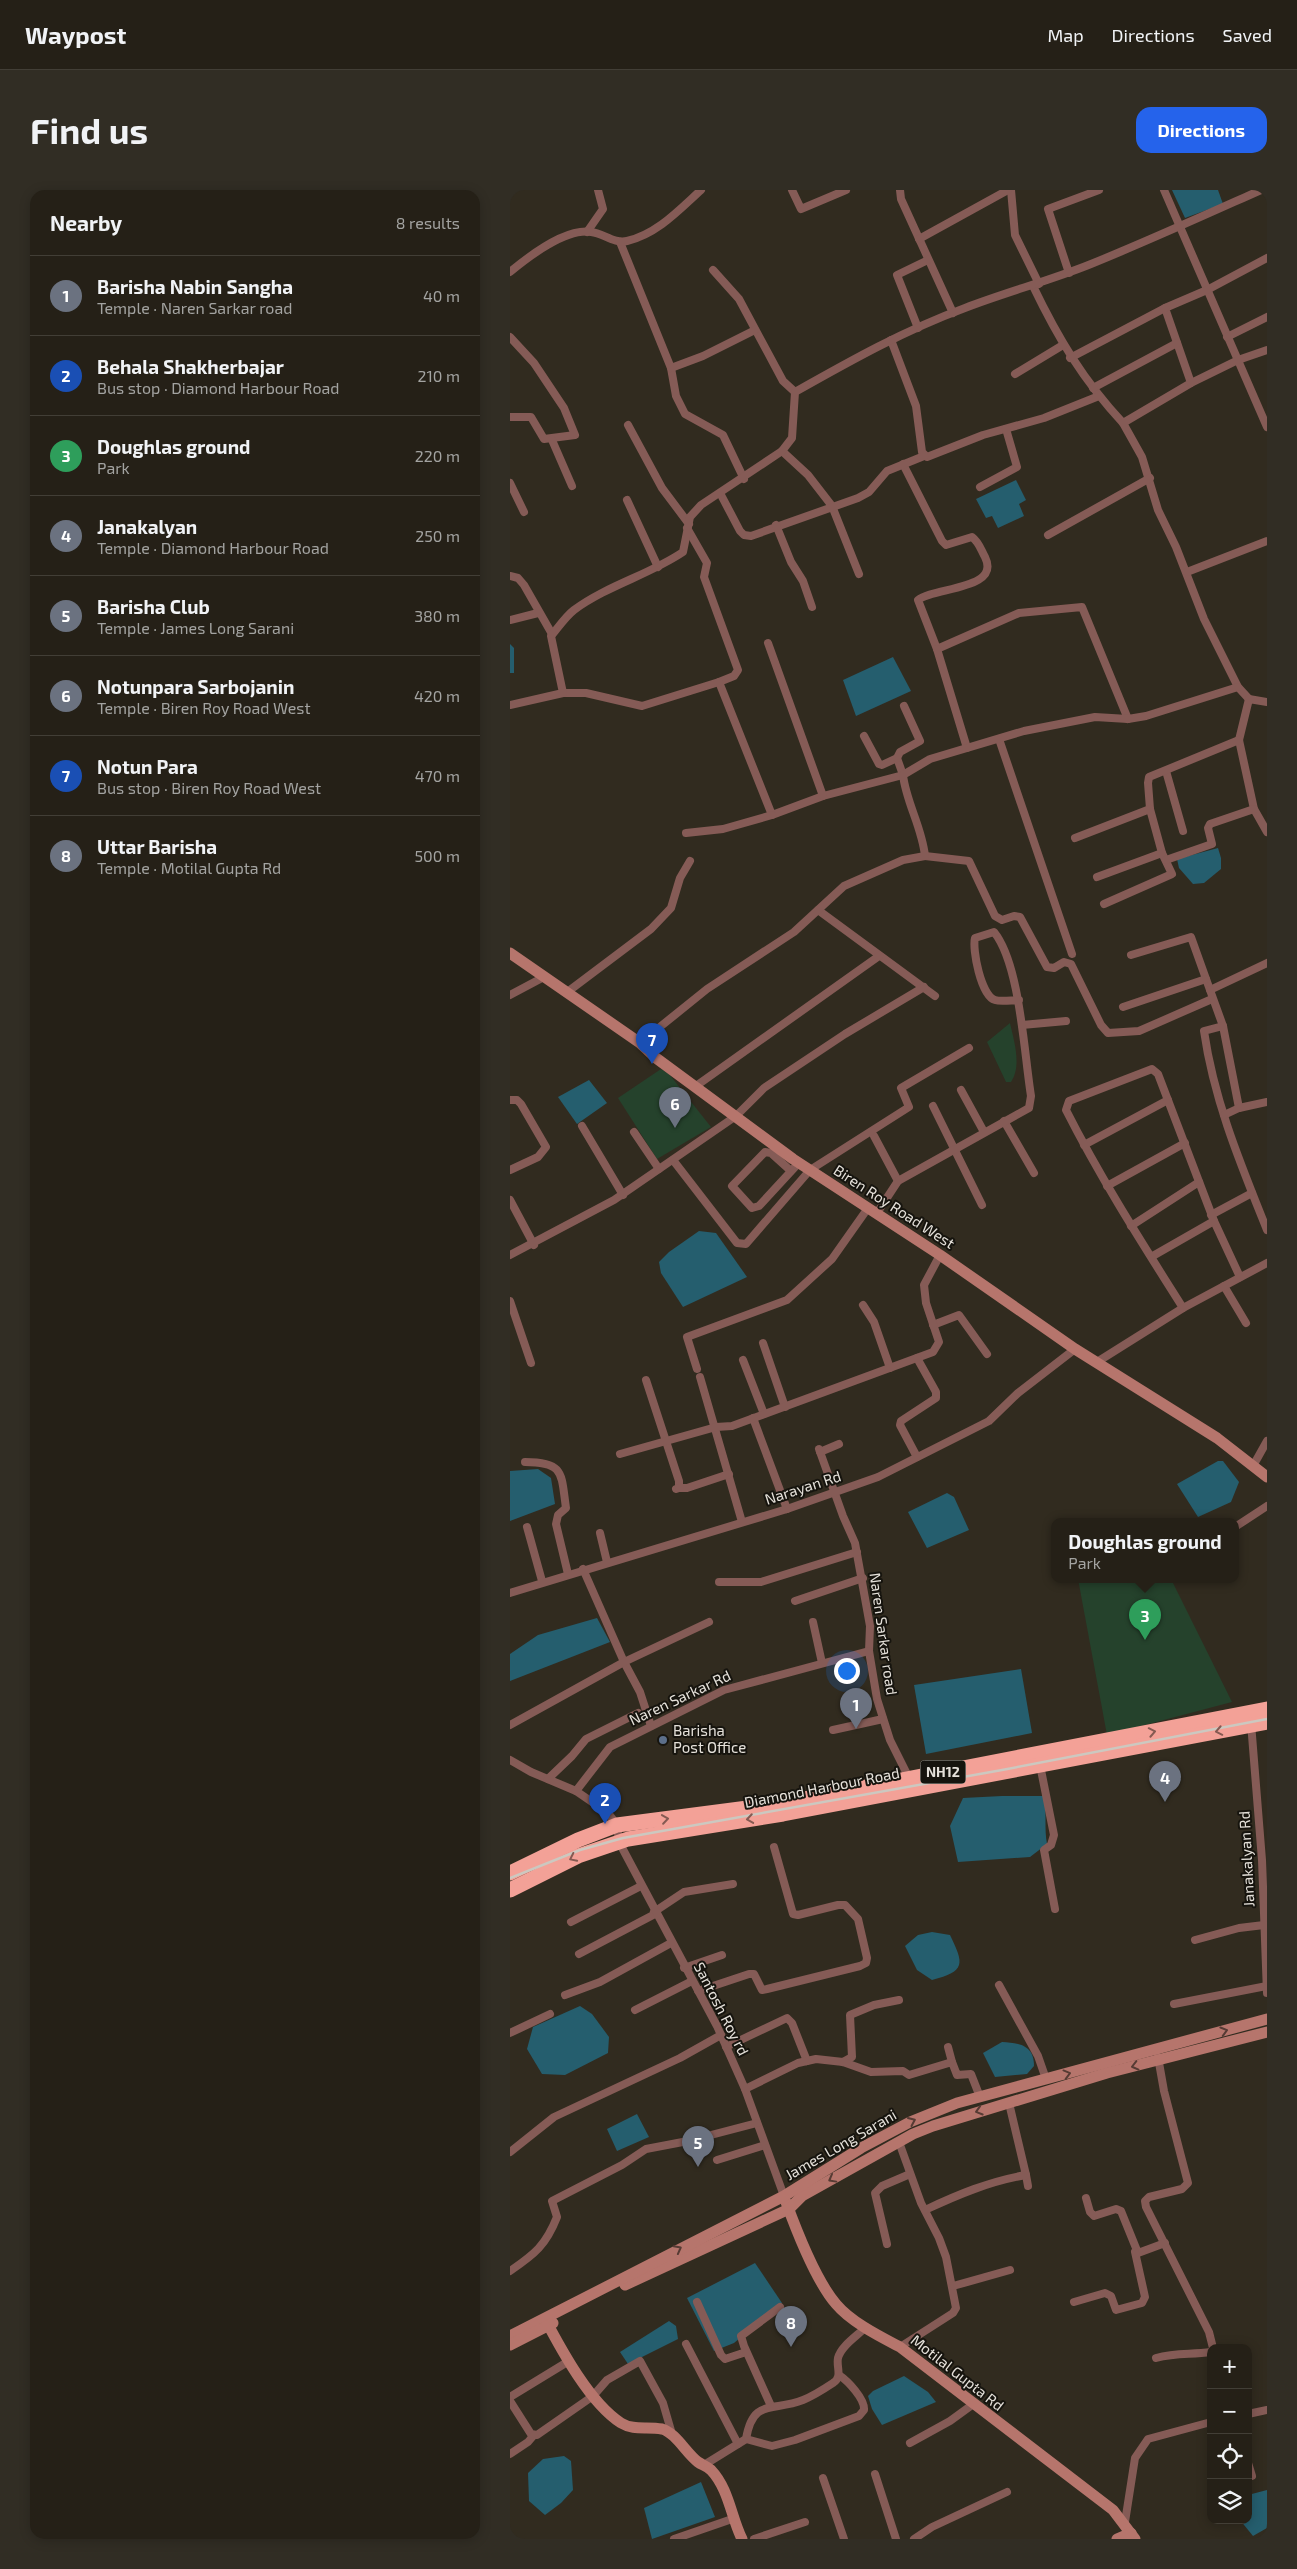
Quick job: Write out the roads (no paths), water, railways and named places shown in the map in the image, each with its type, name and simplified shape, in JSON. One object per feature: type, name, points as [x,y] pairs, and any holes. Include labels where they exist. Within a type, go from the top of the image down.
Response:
[{"type":"highway","name":"Diamond Harbour Road","points":[[510,1873],[578,1840],[617,1825],[712,1819],[1040,1765],[1250,1719],[1267,1709]]},
{"type":"highway","name":"Diamond Harbour Road","points":[[510,1890],[578,1856],[619,1842],[778,1804],[909,1778],[1250,1719],[1267,1722]]},
{"type":"main road","name":"Biren Roy Road West","points":[[510,953],[542,978],[640,1043],[736,1116],[795,1167],[810,1170],[940,1255],[1075,1348],[1217,1438],[1267,1477]]},
{"type":"main road","name":"James Long Sarani","points":[[510,2336],[546,2322],[576,2307],[719,2227],[784,2196],[861,2148],[910,2122],[957,2103],[1046,2079],[1158,2055],[1267,2019]]},
{"type":"main road","points":[[576,2307],[789,2209],[802,2196],[899,2142],[944,2122],[1107,2073],[1158,2055],[1201,2048],[1267,2032]]},
{"type":"main road","name":"Motilal Gupta Rd","points":[[784,2196],[824,2288],[837,2306],[900,2348],[1113,2510],[1133,2536]]},
{"type":"main road","points":[[510,2345],[546,2322],[593,2396],[620,2422],[632,2429],[663,2430],[672,2434],[710,2469],[720,2482],[742,2539]]},
{"type":"main road","points":[[1117,2539],[1133,2536]]},
{"type":"street","points":[[587,232],[603,209],[598,190]]},
{"type":"street","points":[[510,272],[525,259],[551,243],[576,233],[587,232],[620,242],[628,241],[661,227],[701,190]]},
{"type":"street","points":[[792,190],[801,209],[846,190]]},
{"type":"street","points":[[900,190],[901,199],[953,313]]},
{"type":"street","points":[[919,239],[1010,190],[1015,235],[1063,345],[1070,358],[1099,396],[1122,422],[1142,457],[1150,478],[1158,510],[1187,572],[1204,619],[1238,687],[1249,699],[1267,702]]},
{"type":"street","points":[[1069,273],[1048,209],[1099,190]]},
{"type":"street","points":[[1164,190],[1267,427]]},
{"type":"street","points":[[795,392],[891,340],[918,328],[953,313],[1069,273],[1262,190]]},
{"type":"street","points":[[620,242],[671,368],[676,396],[685,414],[724,435],[744,479]]},
{"type":"street","points":[[1070,358],[1165,308],[1207,290],[1267,258]]},
{"type":"street","points":[[918,328],[898,275],[928,260]]},
{"type":"street","points":[[714,270],[739,299],[783,381],[795,392]]},
{"type":"street","points":[[1165,308],[1191,383]]},
{"type":"street","points":[[1227,337],[1267,317]]},
{"type":"street","points":[[671,368],[703,356],[755,330]]},
{"type":"street","points":[[510,337],[534,363],[564,408],[575,434],[552,440],[544,439],[531,417],[510,417]]},
{"type":"street","points":[[891,340],[916,406],[924,456]]},
{"type":"street","points":[[1093,388],[1177,343]]},
{"type":"street","points":[[1015,374],[1063,345]]},
{"type":"street","points":[[1122,422],[1191,383],[1238,360],[1267,350]]},
{"type":"street","points":[[563,693],[550,636],[573,611],[613,586],[658,567],[683,552],[690,517],[701,505],[744,479],[782,451],[792,438],[795,392]]},
{"type":"street","points":[[720,493],[744,535],[751,536],[776,525],[858,498],[869,492],[887,471],[903,464],[924,456],[930,458],[983,435],[1044,418],[1099,396]]},
{"type":"street","points":[[510,705],[563,693],[586,693],[642,706],[719,682],[734,676],[738,670],[704,578],[707,563],[688,526],[662,488],[628,425]]},
{"type":"street","points":[[980,487],[1017,467],[1006,429]]},
{"type":"street","points":[[552,440],[572,486]]},
{"type":"street","points":[[782,451],[808,475],[832,506],[860,574]]},
{"type":"street","points":[[903,464],[942,541],[946,545],[972,537],[977,542],[988,567],[987,573],[975,582],[918,600],[937,649],[967,748]]},
{"type":"street","points":[[1048,535],[1150,478]]},
{"type":"street","points":[[510,483],[524,512]]},
{"type":"street","points":[[627,500],[658,567]]},
{"type":"street","points":[[776,525],[791,562],[803,581],[812,607]]},
{"type":"street","points":[[1187,572],[1267,541]]},
{"type":"street","points":[[510,576],[518,578],[524,585],[538,613],[552,634]]},
{"type":"street","points":[[937,649],[1019,613],[1082,607],[1128,719]]},
{"type":"street","points":[[510,620],[538,613]]},
{"type":"street","points":[[768,643],[823,796]]},
{"type":"street","points":[[719,682],[772,815]]},
{"type":"street","points":[[686,833],[723,829],[772,815],[823,796],[904,775],[930,759],[1024,731],[1095,717],[1128,719],[1146,716],[1238,687]]},
{"type":"street","points":[[1249,699],[1239,740],[1254,809],[1267,832]]},
{"type":"street","points":[[864,736],[879,764],[882,765],[896,758],[900,752],[920,741],[904,706]]},
{"type":"street","points":[[999,739],[1072,954]]},
{"type":"street","points":[[1104,904],[1172,874],[1164,856],[1150,809],[1148,779],[1152,775],[1166,771],[1239,740]]},
{"type":"street","points":[[896,758],[904,775],[923,840],[925,856]]},
{"type":"street","points":[[1166,771],[1183,831]]},
{"type":"street","points":[[1075,838],[1150,809]]},
{"type":"street","points":[[1097,877],[1164,856],[1212,844],[1208,828],[1210,824],[1254,809]]},
{"type":"street","points":[[640,1043],[707,989],[794,932],[844,886],[903,860],[925,856],[969,861],[995,916],[1002,920],[1020,916],[1047,967],[1054,968],[1064,962],[1071,964],[1101,1025],[1108,1033],[1138,1031],[1212,999]]},
{"type":"street","points":[[566,993],[650,929],[670,908],[680,878],[690,861]]},
{"type":"street","points":[[818,910],[935,996]]},
{"type":"street","points":[[742,1522],[716,1427],[687,1337],[787,1300],[832,1259],[898,1181],[1030,1108],[1031,1102],[1019,1000],[1001,941],[994,932],[974,938],[972,947],[982,981],[989,996],[994,1000],[1019,1000]]},
{"type":"street","points":[[1131,955],[1191,937],[1223,1026],[1239,1108]]},
{"type":"street","points":[[696,1086],[879,956]]},
{"type":"street","points":[[1210,990],[1267,963]]},
{"type":"street","points":[[510,995],[542,978]]},
{"type":"street","points":[[1123,1007],[1206,979]]},
{"type":"street","points":[[510,1255],[534,1245],[623,1195],[736,1116],[764,1088],[845,1034],[924,987]]},
{"type":"street","points":[[1022,1025],[1066,1021]]},
{"type":"street","points":[[1223,1026],[1204,1031],[1209,1067],[1224,1115],[1267,1230]]},
{"type":"street","points":[[673,1160],[737,1242],[742,1245],[752,1240],[810,1170],[909,1108],[901,1088],[969,1048]]},
{"type":"street","points":[[1183,1308],[1131,1226],[1084,1145],[1066,1110],[1069,1101],[1152,1069],[1158,1074],[1213,1218],[1240,1277]]},
{"type":"street","points":[[961,1090],[984,1132]]},
{"type":"street","points":[[510,1100],[517,1100],[521,1104],[546,1147],[538,1157],[510,1170]]},
{"type":"street","points":[[1084,1145],[1168,1100]]},
{"type":"street","points":[[1224,1115],[1239,1108],[1267,1102]]},
{"type":"street","points":[[933,1106],[982,1205]]},
{"type":"street","points":[[1004,1121],[1034,1173]]},
{"type":"street","points":[[582,1126],[623,1195]]},
{"type":"street","points":[[634,1132],[659,1169]]},
{"type":"street","points":[[874,1136],[898,1181]]},
{"type":"street","points":[[1107,1186],[1185,1143]]},
{"type":"street","points":[[765,1152],[771,1153],[795,1167],[756,1207],[752,1208],[732,1186],[765,1152]]},
{"type":"street","points":[[1131,1226],[1199,1182]]},
{"type":"street","points":[[1151,1257],[1252,1193]]},
{"type":"street","points":[[510,1200],[534,1245]]},
{"type":"street","points":[[620,1454],[716,1427],[732,1426],[934,1352],[938,1348],[939,1342],[926,1303],[924,1285],[940,1255]]},
{"type":"street","points":[[1097,1362],[1183,1308],[1267,1263]]},
{"type":"street","points":[[1224,1286],[1246,1323]]},
{"type":"street","points":[[510,1301],[532,1363]]},
{"type":"street","points":[[863,1305],[874,1322],[890,1368]]},
{"type":"street","points":[[933,1325],[959,1315],[987,1354]]},
{"type":"street","points":[[763,1343],[785,1406]]},
{"type":"street","name":"Narayan Rd","points":[[510,1593],[583,1569],[787,1509],[878,1476],[988,1421],[1018,1392],[1075,1348]]},
{"type":"street","points":[[916,1458],[900,1425],[901,1421],[936,1398],[936,1392],[917,1358]]},
{"type":"street","points":[[743,1360],[764,1414]]},
{"type":"street","points":[[646,1380],[679,1482],[677,1488],[687,1488],[729,1474]]},
{"type":"street","points":[[753,1418],[787,1509]]},
{"type":"street","points":[[1253,1466],[1267,1441]]},
{"type":"street","name":"Naren Sarkar road","points":[[839,1444],[819,1450],[857,1552],[870,1626],[869,1651],[877,1699],[890,1740],[909,1778]]},
{"type":"street","points":[[525,1462],[537,1462],[556,1468],[561,1474],[566,1508],[556,1519],[568,1574]]},
{"type":"street","points":[[1239,1524],[1267,1506]]},
{"type":"street","points":[[527,1527],[542,1582]]},
{"type":"street","points":[[600,1533],[607,1562]]},
{"type":"street","points":[[720,1582],[761,1582],[857,1552]]},
{"type":"street","points":[[583,1569],[624,1662],[646,1704],[651,1726]]},
{"type":"street","points":[[795,1601],[863,1578]]},
{"type":"street","points":[[510,1725],[624,1662],[709,1622]]},
{"type":"street","points":[[813,1622],[822,1663]]},
{"type":"street","name":"Naren Sarkar Rd","points":[[576,1791],[610,1747],[724,1690],[869,1651]]},
{"type":"street","points":[[548,1779],[586,1740],[638,1713]]},
{"type":"street","points":[[832,1730],[883,1719]]},
{"type":"street","name":"Janakalyan Rd","points":[[1250,1719],[1258,1801],[1267,1993]]},
{"type":"street","points":[[510,1760],[576,1791],[608,1813],[617,1825]]},
{"type":"street","points":[[1040,1765],[1054,1835],[1052,1845],[1044,1850],[1055,1909]]},
{"type":"street","points":[[1258,1801],[1267,1800]]},
{"type":"street","name":"Santosh Roy rd","points":[[617,1825],[619,1842],[721,2036],[745,2089],[784,2196]]},
{"type":"street","points":[[698,1991],[748,1974],[754,1974],[762,1990],[866,1963],[867,1958],[858,1919],[845,1905],[798,1915],[793,1914],[774,1847]]},
{"type":"street","points":[[579,1954],[655,1913],[684,1892],[733,1884]]},
{"type":"street","points":[[571,1922],[641,1886]]},
{"type":"street","points":[[1195,1940],[1239,1928],[1264,1925]]},
{"type":"street","points":[[565,1995],[600,1982],[671,1943]]},
{"type":"street","points":[[684,1968],[722,1955]]},
{"type":"street","points":[[635,2010],[692,1981]]},
{"type":"street","points":[[999,1985],[1038,2056],[1046,2079]]},
{"type":"street","points":[[1174,2004],[1267,1986]]},
{"type":"street","points":[[843,2062],[852,2057],[850,2015],[852,2012],[899,2000]]},
{"type":"street","points":[[510,2033],[550,2014]]},
{"type":"street","points":[[726,2047],[790,2019],[807,2061]]},
{"type":"street","points":[[510,2152],[554,2117],[680,2058],[721,2036]]},
{"type":"street","points":[[948,2047],[957,2075],[971,2074],[980,2097]]},
{"type":"street","points":[[1158,2055],[1164,2091],[1188,2183],[1182,2189],[1149,2197],[1146,2201],[1165,2244],[1209,2332],[1212,2344]]},
{"type":"street","points":[[745,2089],[798,2063],[816,2059],[843,2062],[871,2072],[903,2071],[909,2075],[952,2062]]},
{"type":"street","points":[[1009,2103],[1028,2186]]},
{"type":"street","points":[[510,2271],[538,2250],[549,2236],[557,2217],[552,2201],[622,2165],[646,2149],[688,2142],[757,2122]]},
{"type":"street","points":[[899,2142],[910,2174],[939,2238],[953,2286],[956,2308],[953,2313],[900,2348]]},
{"type":"street","points":[[717,2160],[765,2145]]},
{"type":"street","points":[[887,2244],[875,2192],[882,2186],[910,2174]]},
{"type":"street","points":[[925,2210],[964,2192],[1003,2179],[1026,2175]]},
{"type":"street","points":[[1074,2302],[1105,2293],[1111,2296],[1116,2310],[1142,2303],[1145,2297],[1135,2252],[1121,2211],[1116,2209],[1094,2216],[1090,2212],[1086,2198]]},
{"type":"street","points":[[1135,2252],[1140,2253],[1165,2244]]},
{"type":"street","points":[[953,2286],[1010,2270]]},
{"type":"street","points":[[697,2302],[721,2355],[725,2359],[730,2359],[746,2352]]},
{"type":"street","points":[[771,2406],[746,2352],[742,2336],[780,2307]]},
{"type":"street","points":[[704,2465],[746,2439],[754,2415],[771,2406],[802,2400],[836,2381],[839,2375],[837,2360],[841,2350],[866,2327]]},
{"type":"street","points":[[686,2344],[738,2444]]},
{"type":"street","points":[[1156,2358],[1174,2352],[1194,2355],[1207,2353]]},
{"type":"street","points":[[534,2435],[510,2399],[569,2361]]},
{"type":"street","points":[[510,2454],[528,2442],[534,2435],[537,2435],[593,2396],[607,2380],[640,2361],[663,2403],[672,2434]]},
{"type":"street","points":[[746,2439],[772,2446],[795,2440],[859,2416],[864,2410],[864,2405],[847,2380],[839,2375]]},
{"type":"street","points":[[910,2443],[950,2420],[972,2404]]},
{"type":"street","points":[[1252,2413],[1265,2411],[1267,2420]]},
{"type":"street","points":[[1124,2522],[1135,2458],[1148,2439],[1207,2423]]},
{"type":"street","points":[[875,2474],[896,2539]]},
{"type":"street","points":[[823,2478],[844,2539]]},
{"type":"street","points":[[914,2539],[932,2527],[1007,2492]]},
{"type":"street","points":[[674,2539],[689,2536],[735,2518]]},
{"type":"street","points":[[754,2539],[805,2522]]},
{"type":"water","points":[[1172,190],[1218,190],[1223,204],[1185,218]]},
{"type":"water","points":[[1016,480],[1026,500],[1019,504],[1024,516],[998,528],[992,516],[986,518],[976,499]]},
{"type":"water","points":[[510,644],[514,648],[514,673],[510,673]]},
{"type":"water","points":[[893,657],[911,691],[856,716],[843,680]]},
{"type":"water","points":[[1218,848],[1221,858],[1221,869],[1204,883],[1193,884],[1179,868],[1177,859]]},
{"type":"water","points":[[589,1080],[607,1103],[577,1124],[558,1097]]},
{"type":"water","points":[[699,1231],[716,1233],[747,1277],[683,1307],[661,1273],[659,1262],[669,1252]]},
{"type":"water","points":[[1218,1461],[1223,1461],[1239,1482],[1231,1502],[1198,1517],[1177,1484]]},
{"type":"water","points":[[538,1469],[551,1478],[555,1504],[510,1521],[510,1471]]},
{"type":"water","points":[[947,1493],[954,1497],[969,1530],[927,1548],[908,1512]]},
{"type":"water","points":[[597,1618],[610,1642],[510,1681],[510,1654],[538,1635]]},
{"type":"water","points":[[1021,1669],[1032,1733],[926,1754],[914,1685]]},
{"type":"water","points":[[1044,1796],[1047,1844],[1030,1857],[958,1862],[950,1826],[963,1798]]},
{"type":"water","points":[[932,1932],[950,1935],[958,1953],[959,1965],[951,1973],[932,1980],[917,1970],[905,1946],[918,1935]]},
{"type":"water","points":[[580,2006],[592,2014],[609,2037],[608,2053],[565,2075],[542,2074],[527,2049],[533,2027]]},
{"type":"water","points":[[1002,2042],[1020,2044],[1028,2049],[1034,2066],[1027,2074],[995,2077],[983,2053]]},
{"type":"water","points":[[637,2114],[649,2137],[617,2151],[607,2129]]},
{"type":"water","points":[[755,2263],[782,2303],[734,2343],[714,2351],[687,2298]]},
{"type":"water","points":[[669,2321],[676,2326],[678,2339],[628,2364],[620,2352]]},
{"type":"water","points":[[904,2376],[928,2392],[936,2402],[882,2425],[872,2409],[868,2396],[873,2391]]},
{"type":"water","points":[[564,2456],[571,2461],[573,2490],[561,2503],[545,2515],[529,2501],[528,2473],[543,2459]]},
{"type":"water","points":[[701,2482],[715,2517],[652,2539],[644,2508]]},
{"type":"water","points":[[1267,2490],[1267,2528],[1253,2536],[1243,2524],[1252,2524],[1252,2494]]},
{"type":"railway","points":[[510,1878],[580,1850],[623,1838],[1002,1770],[1267,1719]]},
{"type":"place","name":"Notun Para","points":[[652,1064]]},
{"type":"place","name":"Notunpara Sarbojanin","points":[[675,1128]]},
{"type":"place","name":"Doughlas ground","points":[[1145,1640]]},
{"type":"place","name":"Barisha Nabin Sangha","points":[[856,1729]]},
{"type":"place","name":"Barisha Post Office","points":[[663,1740]]},
{"type":"place","name":"Janakalyan","points":[[1165,1802]]},
{"type":"place","name":"Behala Shakherbajar","points":[[605,1824]]},
{"type":"place","name":"Barisha Club","points":[[698,2167]]},
{"type":"place","name":"Uttar Barisha","points":[[791,2347]]}]
